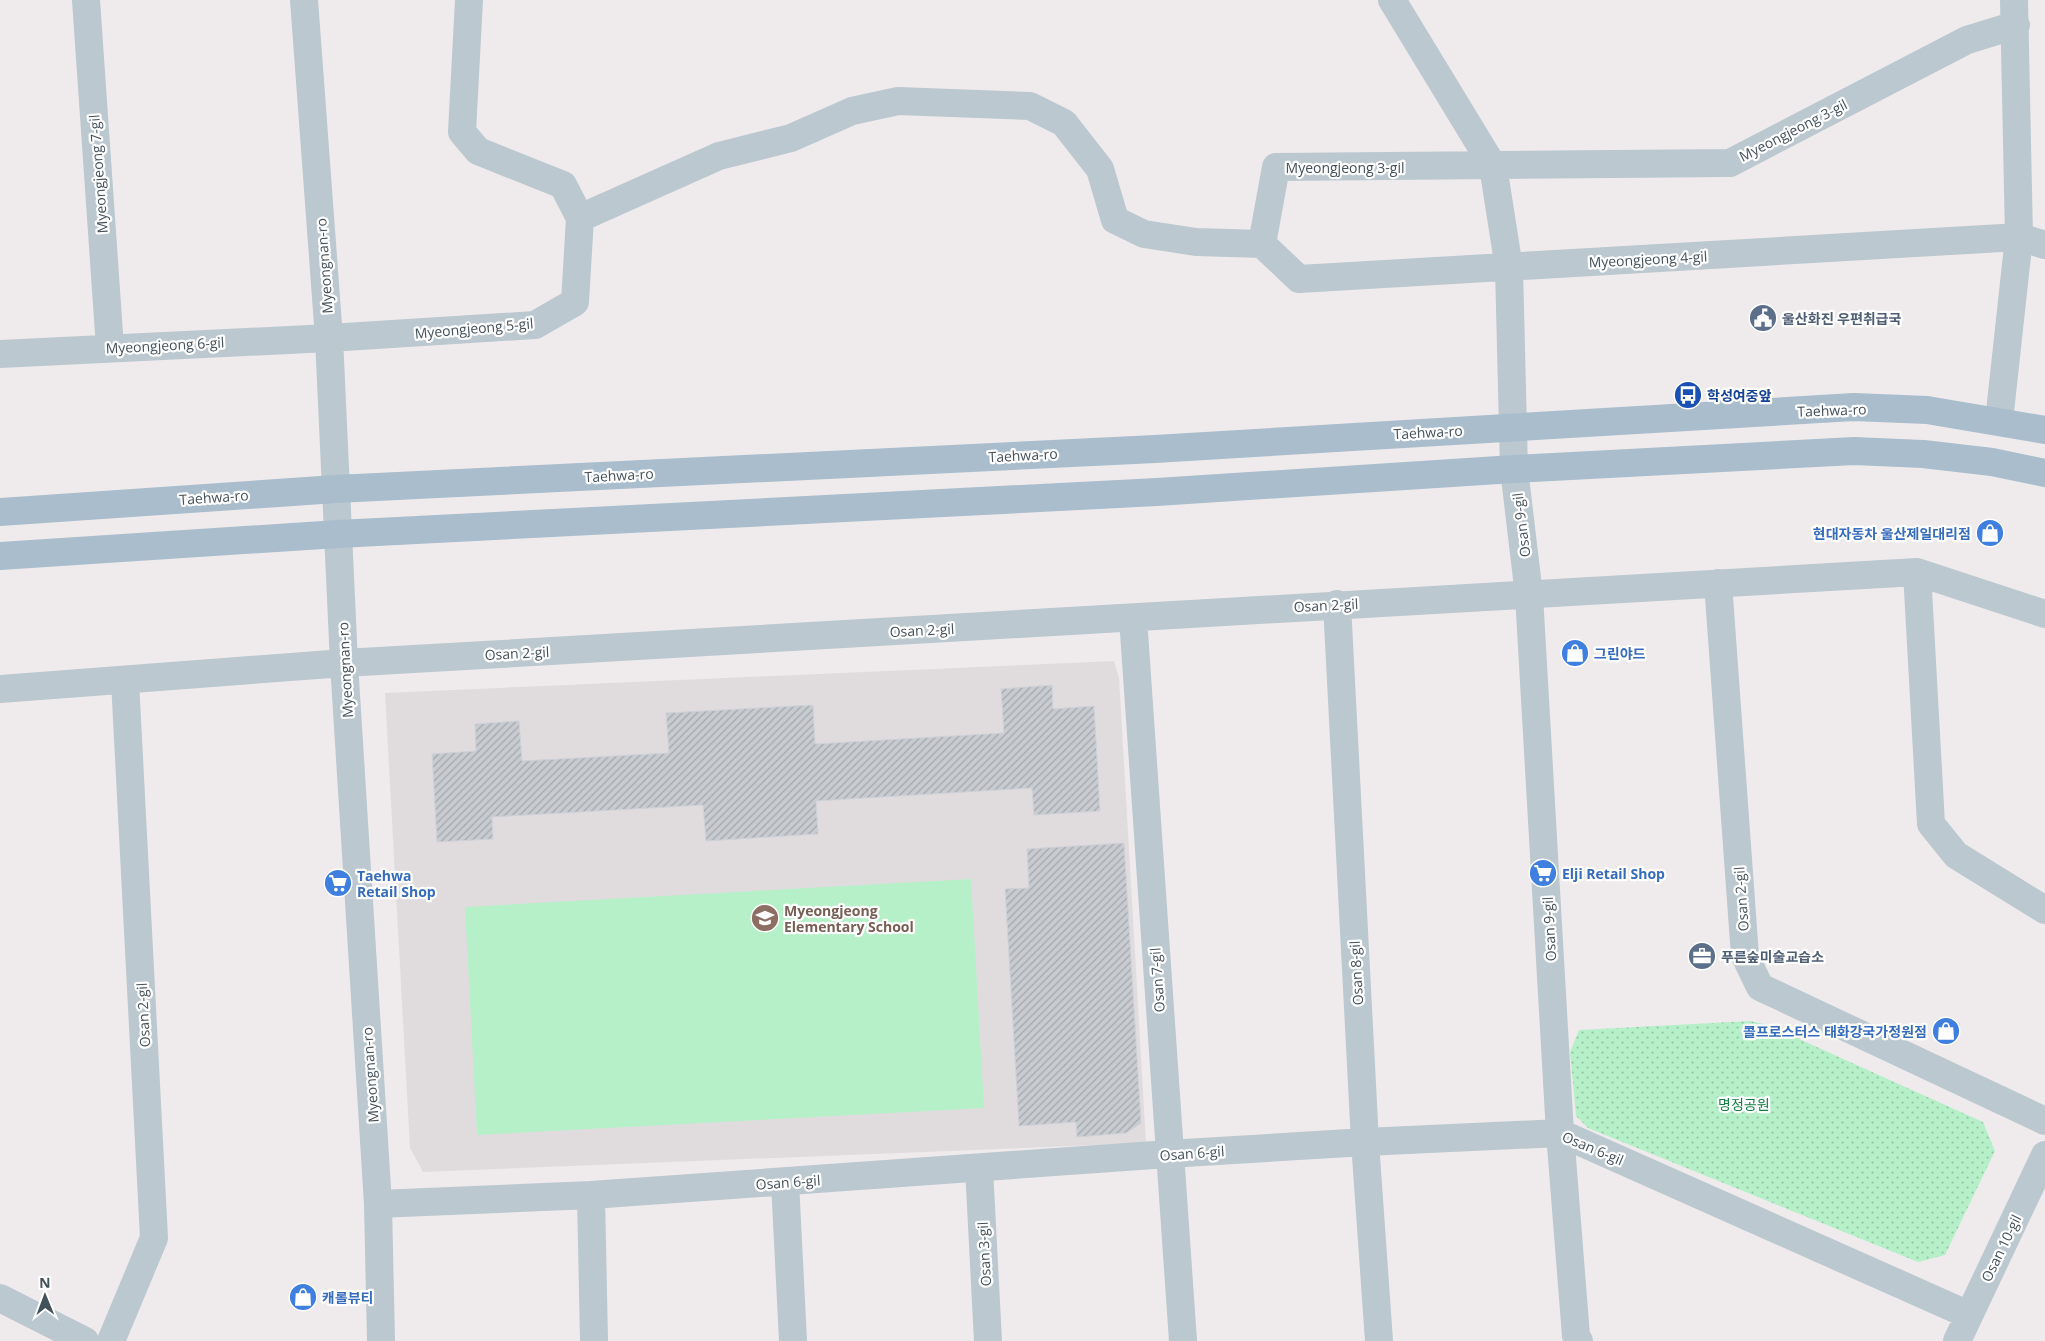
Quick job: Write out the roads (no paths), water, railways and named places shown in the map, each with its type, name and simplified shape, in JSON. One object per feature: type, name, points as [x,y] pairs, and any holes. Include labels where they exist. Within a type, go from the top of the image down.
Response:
[{"type":"main road","name":"Taehwa-ro","points":[[0,512],[336,489],[1155,449],[1854,408],[1927,410],[2045,430]]},
{"type":"main road","points":[[0,556],[338,534],[1157,492],[1514,469],[1854,451],[1923,454],[1992,462],[2045,473]]},
{"type":"street","name":"Myeongjeong 7-gil","points":[[86,0],[110,348]]},
{"type":"street","name":"Myeongnan-ro","points":[[304,0],[329,338],[344,663],[378,1204],[381,1341]]},
{"type":"street","points":[[469,0],[462,132],[478,151],[563,185],[580,218],[719,156],[791,138],[852,110],[898,101],[1030,106],[1064,123],[1100,170],[1115,220],[1144,234],[1196,242],[1262,244]]},
{"type":"street","points":[[1392,0],[1493,166],[1509,268],[1513,427]]},
{"type":"street","name":"Myeongjeong 3-gil","points":[[1262,244],[1276,167],[1730,163],[1967,40],[2015,12],[2019,236],[1998,421]]},
{"type":"street","name":"Myeongjeong 5-gil","points":[[329,338],[535,325],[575,302],[580,218]]},
{"type":"street","name":"Myeongjeong 4-gil","points":[[1262,244],[1299,279],[1509,268],[2019,236],[2045,245]]},
{"type":"street","name":"Myeongjeong 6-gil","points":[[0,354],[329,338]]},
{"type":"street","name":"Osan 9-gil","points":[[1513,427],[1514,469],[1529,595],[1560,1133],[1576,1336],[1579,1341]]},
{"type":"street","points":[[1917,572],[1931,824],[1956,855],[2045,910]]},
{"type":"street","name":"Osan 2-gil","points":[[0,689],[344,663],[1133,618],[1337,604],[1529,595],[1917,572],[2045,614]]},
{"type":"street","name":"Osan 2-gil","points":[[1718,583],[1746,956],[1760,987],[2045,1121]]},
{"type":"street","name":"Osan 8-gil","points":[[1337,604],[1365,1142],[1379,1341]]},
{"type":"street","name":"Osan 7-gil","points":[[1133,618],[1182,1341]]},
{"type":"street","name":"Osan 2-gil","points":[[111,1341],[154,1238],[125,681]]},
{"type":"street","name":"Osan 6-gil","points":[[378,1204],[591,1195],[1168,1154],[1560,1133],[1969,1314]]},
{"type":"street","name":"Osan 10-gil","points":[[1957,1341],[2045,1155]]},
{"type":"street","name":"Osan 3-gil","points":[[979,1168],[988,1341]]},
{"type":"street","points":[[785,1182],[793,1341]]},
{"type":"street","points":[[591,1195],[594,1341]]},
{"type":"street","points":[[0,1298],[85,1341]]},
{"type":"place","name":"울산화진 우편취급국","points":[[1763,318]]},
{"type":"place","name":"학성여중앞","points":[[1688,395]]},
{"type":"place","name":"현대자동차 울산제일대리점","points":[[1990,533]]},
{"type":"place","name":"그린야드","points":[[1575,653]]},
{"type":"place","name":"Elji Retail Shop","points":[[1543,873]]},
{"type":"place","name":"Taehwa Retail Shop","points":[[338,883]]},
{"type":"place","name":"Myeongjeong Elementary School","points":[[765,918]]},
{"type":"place","name":"푸른숲미술교습소","points":[[1702,956]]},
{"type":"place","name":"콜프로스터스 태화강국가정원점","points":[[1946,1031]]},
{"type":"place","name":"캐롤뷰티","points":[[303,1297]]},
{"type":"park label","name":"명정공원","points":[[1744,1104]]}]
